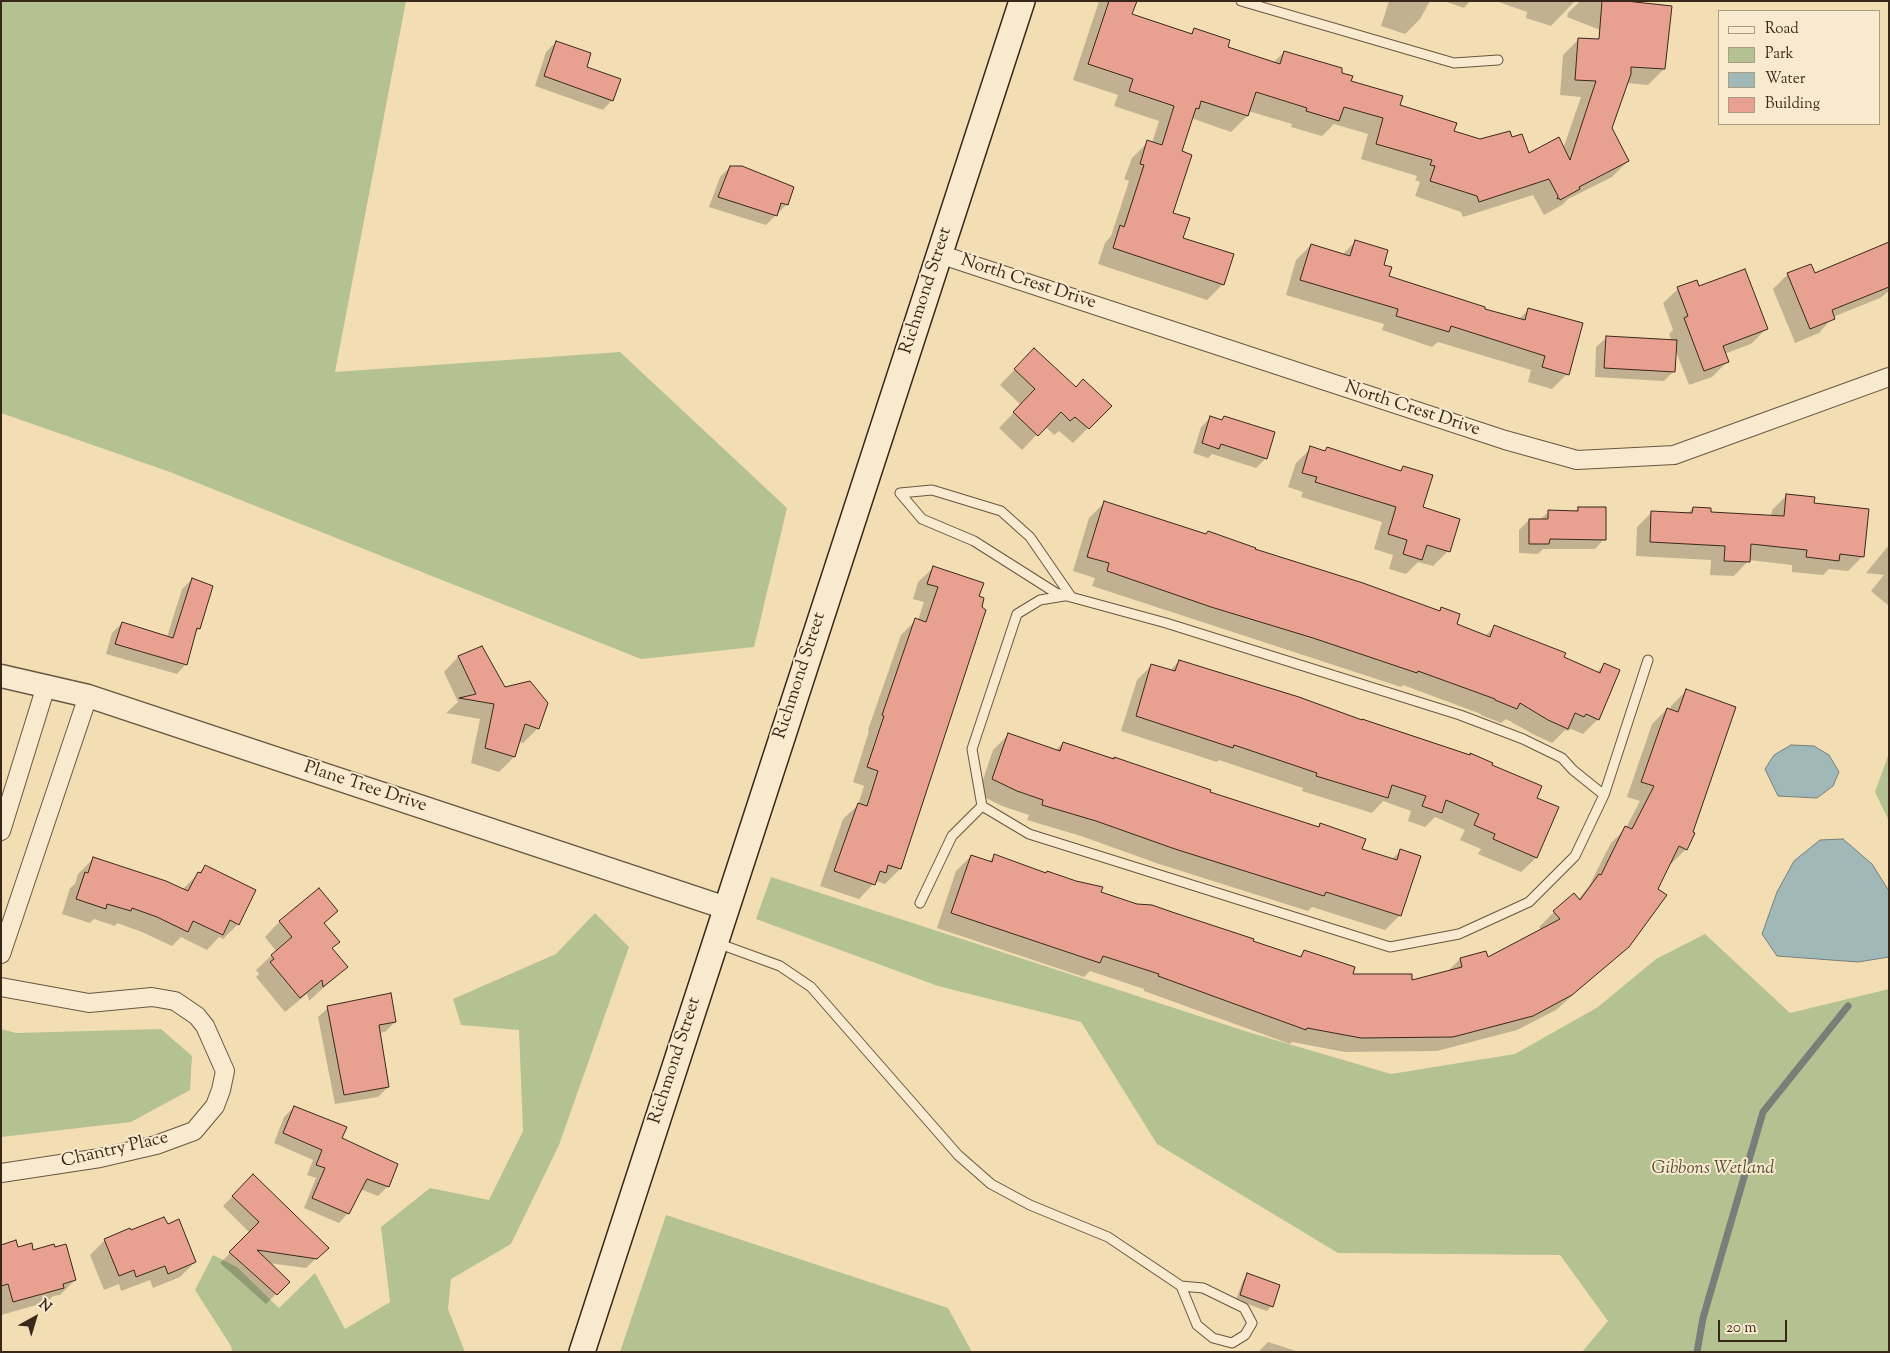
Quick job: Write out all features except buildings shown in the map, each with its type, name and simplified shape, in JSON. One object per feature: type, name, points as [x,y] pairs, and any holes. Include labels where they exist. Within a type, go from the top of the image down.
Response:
[{"type":"main road","name":"Richmond Street","points":[[582,1352],[1022,1]]},
{"type":"street","name":"North Crest Drive","points":[[939,254],[1505,440],[1578,460],[1674,455],[1889,376]]},
{"type":"street","name":"Plane Tree Drive","points":[[1,676],[88,696],[726,908]]},
{"type":"street","points":[[1,831],[46,686]]},
{"type":"street","points":[[1,954],[88,696]]},
{"type":"street","name":"Chantry Place","points":[[1,987],[88,1003],[152,997],[175,1001],[197,1016],[205,1026],[225,1071],[215,1106],[194,1131],[156,1145],[100,1158],[1,1173]]},
{"type":"lane","points":[[1242,1],[1454,63],[1498,60]]},
{"type":"lane","points":[[1070,595],[1030,537],[1001,511],[932,490],[900,493],[922,519],[974,541],[1056,593],[1070,595],[1166,622],[1460,715],[1523,739],[1562,758],[1572,770],[1604,796]]},
{"type":"lane","points":[[1070,595],[1040,600],[1017,614],[972,749],[982,806],[1029,834],[1390,947],[1459,934],[1529,902],[1575,856],[1604,796],[1648,660]]},
{"type":"lane","points":[[920,903],[952,836],[982,806]]},
{"type":"lane","points":[[715,942],[780,966],[811,987],[958,1155],[991,1184],[1030,1205],[1108,1237],[1180,1286],[1203,1288],[1244,1308],[1252,1322],[1245,1335],[1232,1343],[1213,1338],[1197,1325],[1180,1286]]},
{"type":"green space","points":[[1,1],[406,1],[335,372],[620,352],[787,508],[754,647],[641,659],[170,472],[1,413]]},
{"type":"green space","points":[[1889,753],[1889,821],[1875,792]]},
{"type":"green space","name":"Gibbons Wetland","points":[[771,877],[1248,1032],[1391,1074],[1515,1054],[1598,1007],[1656,959],[1705,934],[1790,1013],[1889,989],[1889,1352],[1582,1352],[1608,1321],[1560,1255],[1338,1253],[1157,1144],[1081,1022],[938,986],[756,919]]},
{"type":"green space","points":[[595,913],[629,947],[559,1145],[511,1244],[451,1279],[448,1309],[465,1352],[232,1352],[231,1346],[195,1290],[213,1255],[237,1267],[279,1308],[315,1273],[345,1329],[390,1302],[381,1227],[430,1188],[489,1200],[523,1131],[519,1030],[461,1025],[453,999],[556,954]]},
{"type":"green space","points":[[1,1029],[16,1033],[161,1029],[192,1056],[190,1090],[131,1122],[1,1137]]},
{"type":"green space","points":[[666,1215],[948,1308],[972,1352],[620,1352]]},
{"type":"water","points":[[1791,745],[1814,746],[1829,755],[1839,772],[1833,786],[1817,798],[1778,796],[1765,769],[1774,755]]},
{"type":"water","points":[[1843,839],[1872,864],[1889,891],[1889,957],[1858,962],[1777,956],[1762,934],[1777,892],[1794,861],[1820,840]]},
{"type":"waterway","points":[[1697,1352],[1703,1318],[1763,1112],[1848,1006]]}]
